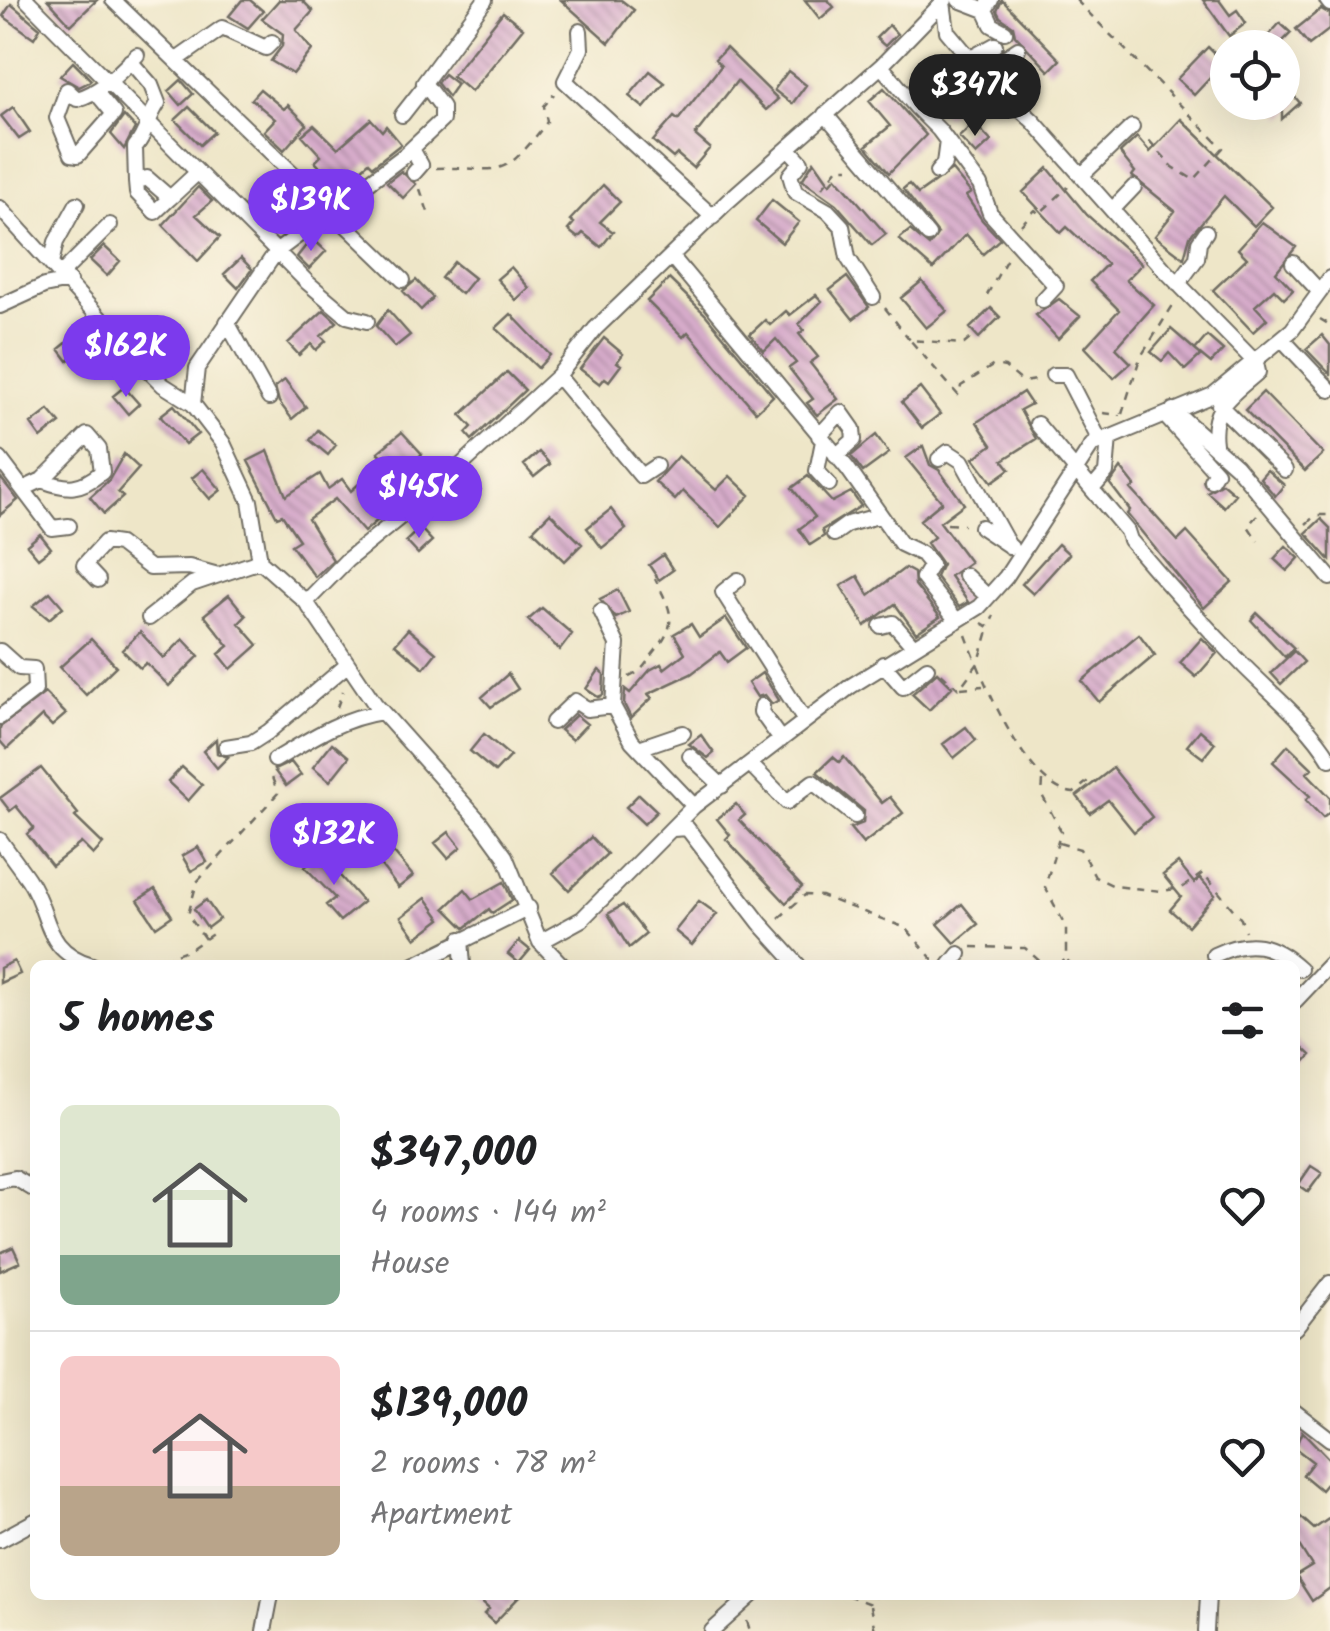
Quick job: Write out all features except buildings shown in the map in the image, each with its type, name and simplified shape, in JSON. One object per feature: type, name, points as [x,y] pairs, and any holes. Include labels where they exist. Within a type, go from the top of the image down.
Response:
[{"type":"street","points":[[26,0],[276,252],[347,316],[367,321]]},
{"type":"street","points":[[113,0],[403,280]]},
{"type":"street","points":[[402,115],[486,0]]},
{"type":"street","points":[[959,0],[988,5],[992,24],[1005,32]]},
{"type":"street","points":[[944,1],[947,31],[1086,177],[1182,288],[1256,362]]},
{"type":"street","points":[[306,602],[347,560],[441,484],[558,376],[595,329],[881,66],[944,1]]},
{"type":"street","points":[[178,60],[222,28],[266,48],[272,42]]},
{"type":"street","points":[[580,31],[581,49],[565,81],[713,217]]},
{"type":"street","points":[[967,52],[995,45]]},
{"type":"street","points":[[983,72],[1018,49]]},
{"type":"street","points":[[95,91],[114,114],[78,155],[72,154],[57,118],[66,90],[77,99],[95,91],[134,58],[157,94],[158,104],[146,120],[145,137],[135,147],[136,193],[154,212],[198,172]]},
{"type":"street","points":[[881,66],[980,185],[990,214],[1056,286],[1043,300]]},
{"type":"street","points":[[914,125],[917,108],[937,84]]},
{"type":"street","points":[[194,404],[197,368],[276,252],[412,150],[444,115],[424,87]]},
{"type":"street","points":[[825,114],[928,234]]},
{"type":"street","points":[[1086,177],[1132,127]]},
{"type":"street","points":[[937,172],[944,164],[947,141]]},
{"type":"street","points":[[788,148],[801,162],[790,175],[794,192],[814,207],[828,211],[842,226],[848,258],[873,297]]},
{"type":"street","points":[[412,150],[418,169]]},
{"type":"street","points":[[136,182],[147,178],[170,198]]},
{"type":"street","points":[[1113,209],[1134,187]]},
{"type":"street","points":[[60,273],[56,242],[77,204]]},
{"type":"street","points":[[0,208],[136,358],[163,384],[194,404],[222,443],[250,500],[260,561],[306,602],[344,668],[489,834],[505,856],[540,942],[557,960]]},
{"type":"street","points":[[0,306],[44,286],[110,225]]},
{"type":"street","points":[[1182,288],[1198,258],[1198,242],[1206,232]]},
{"type":"street","points":[[672,257],[836,456],[901,544],[922,554],[932,565],[923,578],[957,621]]},
{"type":"street","points":[[1293,263],[1320,292]]},
{"type":"street","points":[[1215,444],[1212,424],[1217,402],[1282,338],[1330,278]]},
{"type":"street","points":[[227,322],[269,398]]},
{"type":"street","points":[[1282,338],[1330,390]]},
{"type":"street","points":[[1053,375],[1066,375],[1105,439],[1106,473],[1092,488]]},
{"type":"street","points":[[558,376],[641,476],[656,466]]},
{"type":"street","points":[[540,942],[582,919],[610,895],[694,806],[884,664],[957,621],[988,596],[1015,549],[1076,468],[1105,439],[1168,413],[1217,402]]},
{"type":"street","points":[[1217,402],[1285,470]]},
{"type":"street","points":[[829,484],[817,471],[821,439],[841,412],[853,429],[854,440],[836,456]]},
{"type":"street","points":[[1168,413],[1215,444],[1330,578]]},
{"type":"street","points":[[1168,413],[1216,472],[1211,480]]},
{"type":"street","points":[[1037,424],[1044,438],[1076,468],[1130,540],[1180,593],[1188,610],[1222,640],[1321,744],[1330,759]]},
{"type":"street","points":[[23,489],[42,480],[87,435],[99,449],[102,472],[84,487],[63,488],[42,480]]},
{"type":"street","points":[[939,459],[948,452],[962,461],[1015,549]]},
{"type":"street","points":[[0,459],[52,528],[69,526]]},
{"type":"street","points":[[834,534],[848,524],[878,516]]},
{"type":"street","points":[[980,527],[1015,549]]},
{"type":"street","points":[[98,580],[84,565],[104,542],[119,544],[150,568],[189,566],[218,574]]},
{"type":"street","points":[[149,618],[192,584],[260,561]]},
{"type":"street","points":[[964,575],[988,596]]},
{"type":"street","points":[[738,580],[723,592],[805,721]]},
{"type":"street","points":[[602,610],[617,644],[613,706],[619,723],[694,806]]},
{"type":"street","points":[[881,626],[893,623],[913,646]]},
{"type":"street","points":[[0,651],[19,668],[34,669],[35,690],[0,717]]},
{"type":"street","points":[[884,664],[903,687],[927,668]]},
{"type":"street","points":[[226,747],[251,743],[268,732],[344,668]]},
{"type":"street","points":[[553,722],[575,701],[587,709],[613,706]]},
{"type":"street","points":[[762,706],[761,712],[780,740]]},
{"type":"street","points":[[274,760],[324,730],[357,716],[382,712]]},
{"type":"street","points":[[639,748],[683,733]]},
{"type":"street","points":[[690,756],[722,786]]},
{"type":"street","points":[[750,764],[787,802],[812,782],[855,816]]},
{"type":"street","points":[[673,829],[687,828],[794,960]]},
{"type":"street","points":[[0,840],[28,879],[43,920],[59,946],[77,960]]},
{"type":"street","points":[[423,960],[529,908]]},
{"type":"street","points":[[461,939],[463,960]]},
{"type":"street","points":[[1214,954],[1248,942],[1278,949],[1288,960]]},
{"type":"street","points":[[1300,970],[1329,965]]},
{"type":"street","points":[[1300,996],[1329,965]]},
{"type":"street","points":[[0,1181],[15,1178],[30,1187]]},
{"type":"street","points":[[1300,1322],[1330,1283]]},
{"type":"street","points":[[1300,1416],[1330,1438]]},
{"type":"street","points":[[0,1540],[30,1524]]},
{"type":"street","points":[[264,1631],[271,1600]]},
{"type":"street","points":[[712,1631],[746,1600]]},
{"type":"street","points":[[1206,1631],[1208,1600]]},
{"type":"path","points":[[1076,0],[1223,148],[1194,180],[1132,127]]},
{"type":"path","points":[[937,84],[949,67],[947,60],[967,52]]},
{"type":"path","points":[[428,212],[418,169],[456,164],[489,172],[502,170],[547,122],[544,106],[565,81]]},
{"type":"path","points":[[814,207],[816,194],[838,168],[858,171],[871,167]]},
{"type":"path","points":[[988,295],[1027,215],[1036,210],[1039,214],[1086,177]]},
{"type":"path","points":[[1085,410],[1122,416],[1140,358],[1164,324],[1182,288]]},
{"type":"path","points":[[873,297],[959,396],[962,386],[994,365],[1005,367],[1023,382],[1053,375]]},
{"type":"path","points":[[910,340],[964,344],[970,339]]},
{"type":"path","points":[[1258,541],[1248,526],[1268,504]]},
{"type":"path","points":[[1294,534],[1316,515],[1330,516]]},
{"type":"path","points":[[947,524],[980,527]]},
{"type":"path","points":[[618,674],[630,677],[642,671],[666,641],[672,618],[654,580]]},
{"type":"path","points":[[957,621],[979,662],[984,686],[1043,780],[1058,792],[1074,793],[1088,782]]},
{"type":"path","points":[[959,688],[979,662],[989,628]]},
{"type":"path","points":[[927,668],[932,665],[959,688],[984,686]]},
{"type":"path","points":[[324,730],[345,684],[344,668]]},
{"type":"path","points":[[205,939],[188,915],[197,882],[278,793],[268,765],[274,760]]},
{"type":"path","points":[[1043,780],[1042,796],[1061,831],[1046,887],[1069,938],[1066,960]]},
{"type":"path","points":[[1059,843],[1080,849],[1095,876],[1139,891],[1174,890],[1203,873],[1242,919],[1248,942]]},
{"type":"path","points":[[776,940],[774,923],[788,908],[804,895],[821,896],[906,928],[935,960]]},
{"type":"path","points":[[159,960],[217,931]]},
{"type":"path","points":[[955,960],[979,946],[1024,948],[1038,960]]},
{"type":"path","points":[[860,1600],[870,1604]]},
{"type":"path","points":[[873,1600],[874,1631]]}]
